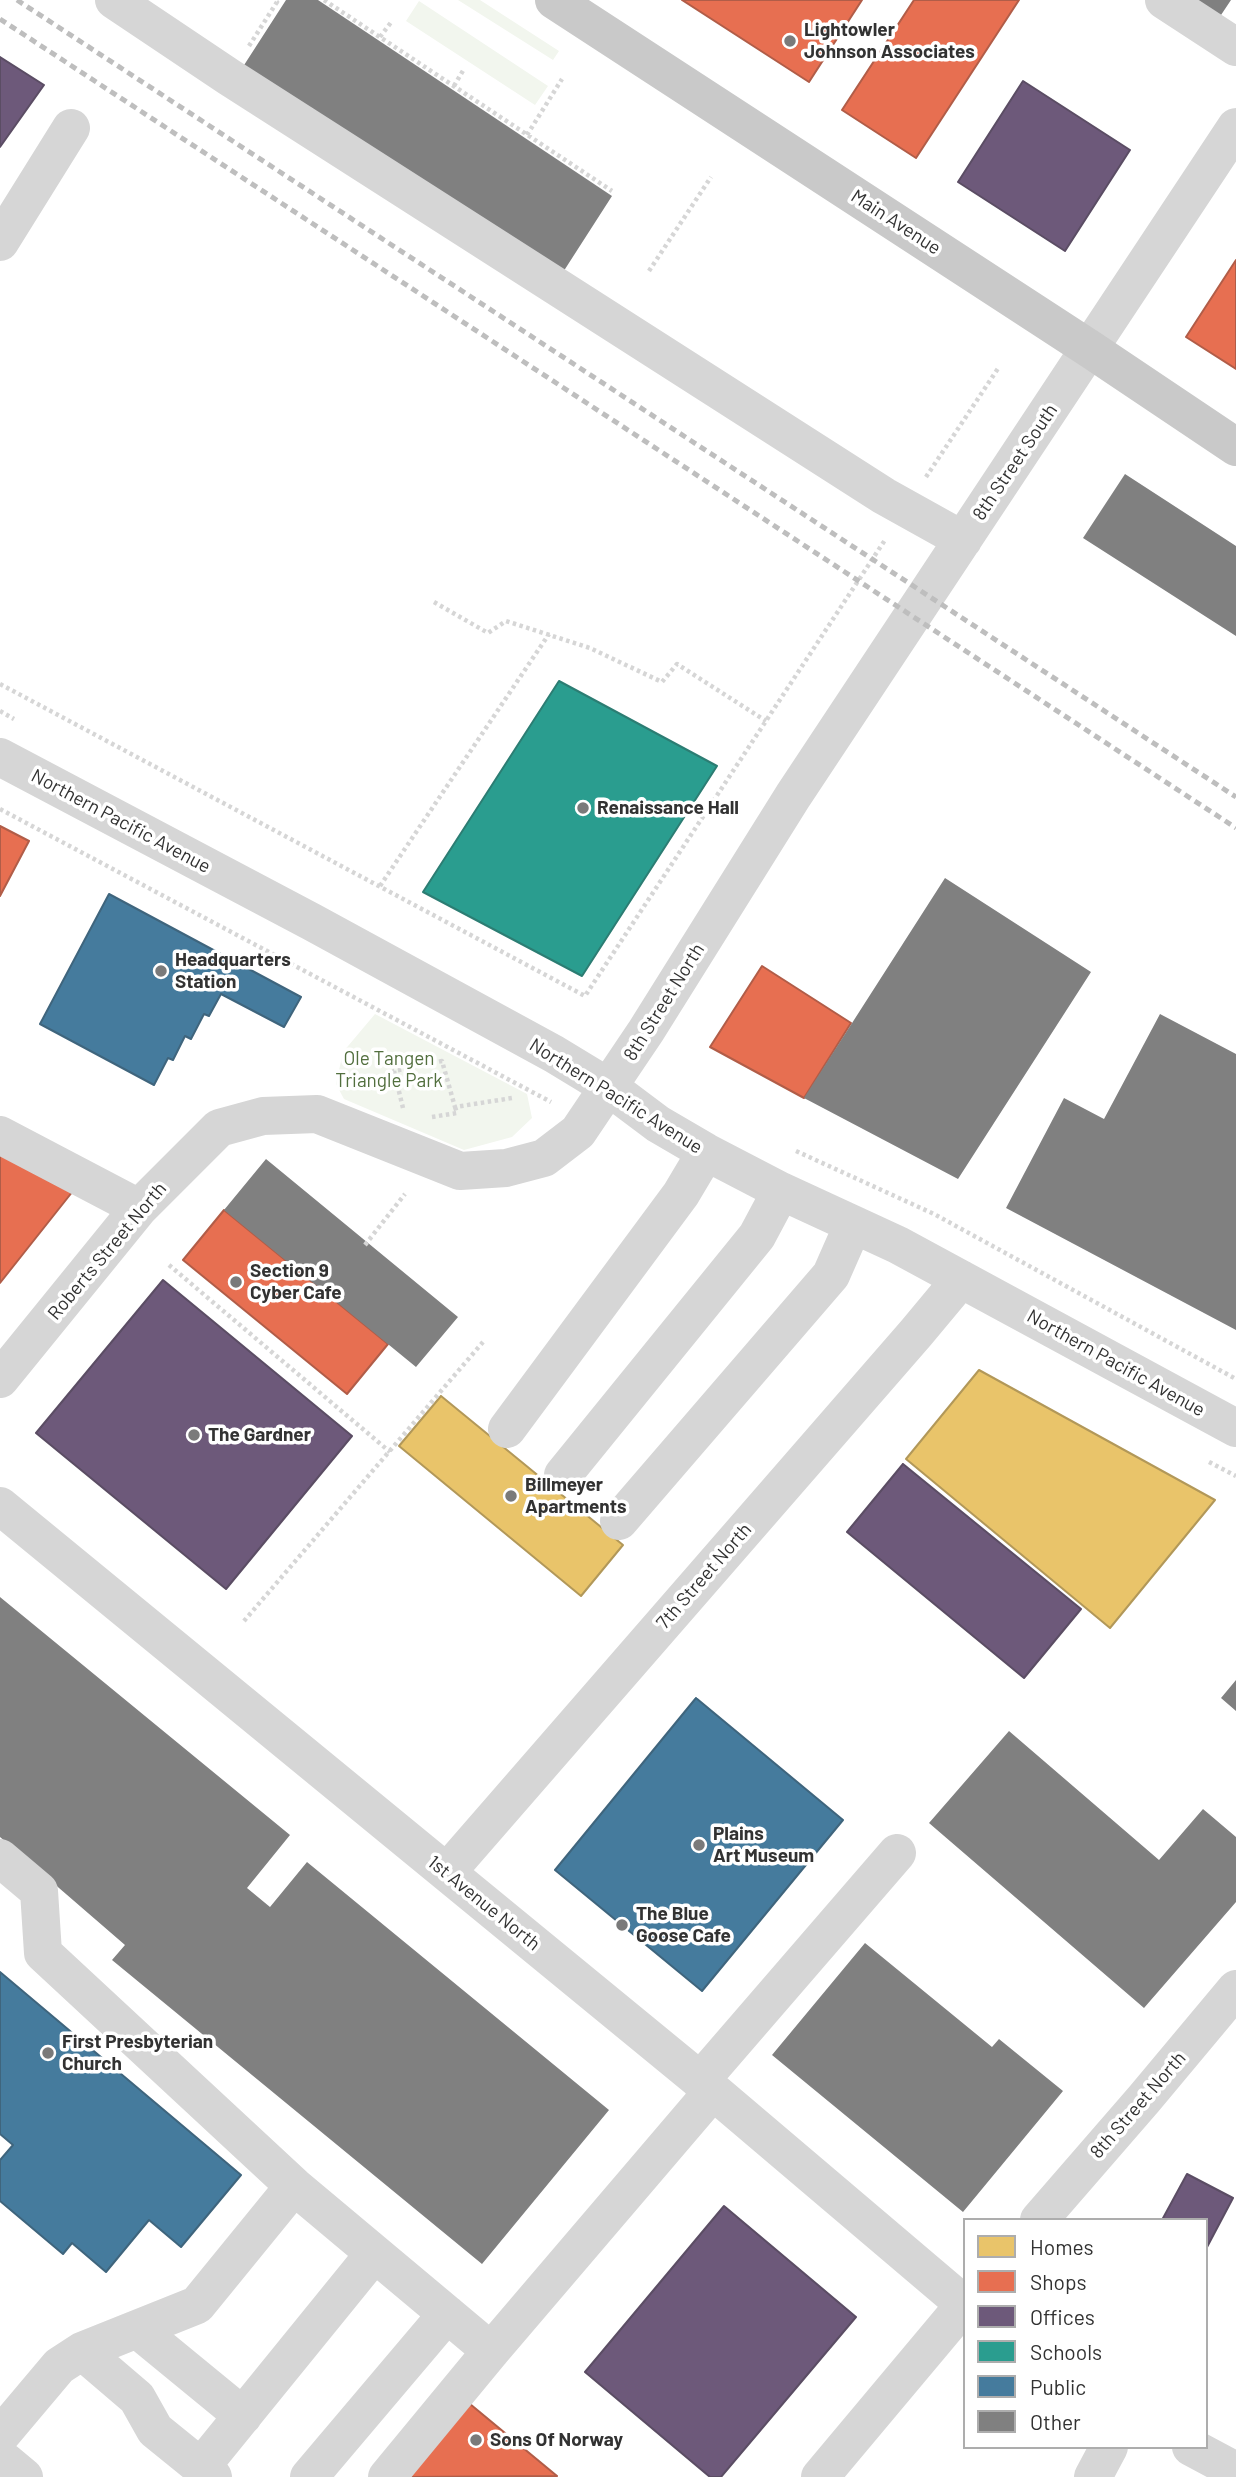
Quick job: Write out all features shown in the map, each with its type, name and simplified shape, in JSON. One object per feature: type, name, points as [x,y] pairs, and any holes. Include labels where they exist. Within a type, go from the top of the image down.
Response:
[{"type":"main road","name":"Main Avenue","points":[[554,0],[1236,447]]},
{"type":"street","points":[[114,0],[229,77],[906,508],[963,540]]},
{"type":"street","points":[[1164,0],[1236,47]]},
{"type":"street","name":"8th Street South","points":[[793,796],[1236,127]]},
{"type":"street","points":[[0,242],[71,128]]},
{"type":"street","name":"Northern Pacific Avenue","points":[[0,757],[554,1054],[610,1088],[658,1124],[706,1152],[781,1191],[898,1245],[1236,1428]]},
{"type":"street","name":"8th Street North","points":[[219,1128],[262,1116],[317,1114],[460,1171],[506,1168],[544,1158],[578,1132],[610,1088],[793,796]]},
{"type":"street","name":"Roberts Street North","points":[[0,1379],[139,1209],[219,1128]]},
{"type":"street","points":[[0,1135],[139,1209]]},
{"type":"street","points":[[507,1429],[681,1194],[706,1152]]},
{"type":"street","points":[[563,1475],[757,1236],[781,1191]]},
{"type":"street","points":[[619,1521],[831,1275],[853,1225]]},
{"type":"street","name":"7th Street North","points":[[447,1872],[961,1279]]},
{"type":"street","name":"1st Avenue North","points":[[0,1506],[706,2086],[963,2302]]},
{"type":"street","points":[[387,2477],[897,1853]]},
{"type":"street","points":[[7,1879],[38,1891],[43,1953],[294,2186],[491,2351]]},
{"type":"street","name":"8th Street North","points":[[1041,2218],[1236,1989]]},
{"type":"street","points":[[0,2436],[60,2366],[82,2351],[197,2305],[294,2186]]},
{"type":"street","points":[[82,2351],[137,2398],[155,2430],[207,2472],[243,2416],[374,2255]]},
{"type":"street","points":[[820,2477],[963,2306]]},
{"type":"street","points":[[309,2477],[447,2314]]},
{"type":"street","points":[[137,2329],[243,2416]]},
{"type":"street","points":[[1093,2477],[1108,2449]]},
{"type":"street","points":[[1195,2449],[1236,2470]]},
{"type":"street","points":[[0,2457],[24,2477]]},
{"type":"path","points":[[324,0],[612,191]]},
{"type":"path","points":[[229,77],[276,1]]},
{"type":"path","points":[[380,37],[392,21]]},
{"type":"path","points":[[454,86],[464,69]]},
{"type":"path","points":[[527,135],[562,79]]},
{"type":"path","points":[[649,271],[711,177]]},
{"type":"path","points":[[0,684],[585,996],[999,367]]},
{"type":"path","points":[[434,602],[488,633],[506,621],[590,648],[662,682],[677,664],[766,722]]},
{"type":"path","points":[[380,886],[549,634]]},
{"type":"path","points":[[0,808],[507,1077],[586,1122]]},
{"type":"path","points":[[404,1109],[394,1071],[442,1061],[457,1113],[419,1119]]},
{"type":"path","points":[[455,1107],[512,1098]]},
{"type":"path","points":[[365,1245],[405,1194]]},
{"type":"path","points":[[169,1265],[390,1452]]},
{"type":"path","points":[[244,1621],[483,1342]]},
{"type":"green space","points":[[458,0],[480,0],[559,51],[553,60]]},
{"type":"green space","points":[[419,1],[548,86],[535,105],[406,21]]},
{"type":"green space","name":"Ole Tangen Triangle Park","points":[[375,1014],[527,1094],[532,1118],[512,1137],[464,1150],[344,1099],[336,1084],[343,1052]]},
{"type":"building: Homes","points":[[979,1370],[1215,1500],[1110,1628],[906,1459]]},
{"type":"building: Homes","name":"Billmeyer Apartments","points":[[441,1396],[623,1545],[581,1596],[399,1446]]},
{"type":"building: Shops","name":"Lightowler Johnson Associates","points":[[682,0],[862,0],[809,82]]},
{"type":"building: Shops","points":[[914,0],[1019,0],[916,158],[842,110]]},
{"type":"building: Shops","points":[[1236,260],[1236,369],[1186,337]]},
{"type":"building: Shops","points":[[0,826],[29,841],[0,896]]},
{"type":"building: Shops","points":[[762,966],[851,1023],[804,1098],[710,1047]]},
{"type":"building: Shops","points":[[0,1152],[73,1191],[0,1283]]},
{"type":"building: Shops","points":[[224,1210],[388,1344],[347,1394],[183,1260]]},
{"type":"building: Shops","name":"Sons Of Norway","points":[[470,2404],[557,2476],[408,2477]]},
{"type":"building: Offices","points":[[0,57],[44,85],[0,147]]},
{"type":"building: Offices","points":[[1023,81],[1130,150],[1065,251],[958,182]]},
{"type":"building: Offices","name":"The Gardner","points":[[163,1280],[352,1436],[226,1589],[36,1433]]},
{"type":"building: Offices","points":[[903,1464],[1081,1609],[1024,1678],[847,1532]]},
{"type":"building: Offices","points":[[1187,2174],[1233,2198],[1208,2245],[1208,2218],[1163,2218]]},
{"type":"building: Offices","points":[[724,2206],[856,2317],[721,2477],[710,2477],[585,2372]]},
{"type":"building: Schools","name":"Renaissance Hall","points":[[559,681],[717,766],[582,976],[423,892]]},
{"type":"building: Public","name":"Headquarters Station","points":[[109,894],[301,997],[284,1027],[221,994],[209,1016],[204,1014],[191,1039],[185,1036],[173,1060],[168,1058],[154,1085],[40,1024]]},
{"type":"building: Public","name":"Plains Art Museum","points":[[696,1698],[843,1820],[702,1991],[555,1870]]},
{"type":"building: Public","name":"First Presbyterian Church","points":[[0,1972],[241,2175],[181,2247],[149,2220],[106,2272],[72,2243],[63,2254],[0,2201],[0,2160],[13,2145],[0,2134]]},
{"type":"building: Other","points":[[286,0],[318,0],[612,196],[558,280],[237,76]]},
{"type":"building: Other","points":[[1184,0],[1231,0],[1217,21]]},
{"type":"building: Other","points":[[1125,474],[1236,546],[1236,636],[1083,538]]},
{"type":"building: Other","points":[[945,878],[1091,972],[958,1179],[804,1098]]},
{"type":"building: Other","points":[[1160,1014],[1236,1054],[1236,1330],[1006,1208],[1064,1098],[1104,1119]]},
{"type":"building: Other","points":[[266,1159],[458,1317],[416,1367],[224,1210]]},
{"type":"building: Other","points":[[0,1597],[290,1835],[247,1888],[270,1907],[307,1862],[609,2110],[482,2264],[112,1960],[125,1945],[0,1837]]},
{"type":"building: Other","points":[[1236,1680],[1236,1711],[1221,1698]]},
{"type":"building: Other","points":[[1009,1731],[1159,1860],[1203,1809],[1236,1837],[1236,1902],[1144,2008],[929,1823]]},
{"type":"building: Other","points":[[865,1943],[992,2047],[999,2039],[1063,2091],[963,2212],[772,2055]]},
{"type":"railway","points":[[17,0],[1236,797]]},
{"type":"railway","points":[[0,19],[1236,828]]},
{"type":"place","name":"Lightowler Johnson Associates","points":[[790,41]]},
{"type":"place","name":"Renaissance Hall","points":[[583,808]]},
{"type":"place","name":"Headquarters Station","points":[[161,971]]},
{"type":"place","name":"Section 9 Cyber Cafe","points":[[236,1282]]},
{"type":"place","name":"The Gardner","points":[[194,1435]]},
{"type":"place","name":"Billmeyer Apartments","points":[[511,1496]]},
{"type":"place","name":"Plains Art Museum","points":[[699,1845]]},
{"type":"place","name":"The Blue Goose Cafe","points":[[622,1925]]},
{"type":"place","name":"First Presbyterian Church","points":[[48,2053]]},
{"type":"place","name":"Sons Of Norway","points":[[476,2440]]}]
